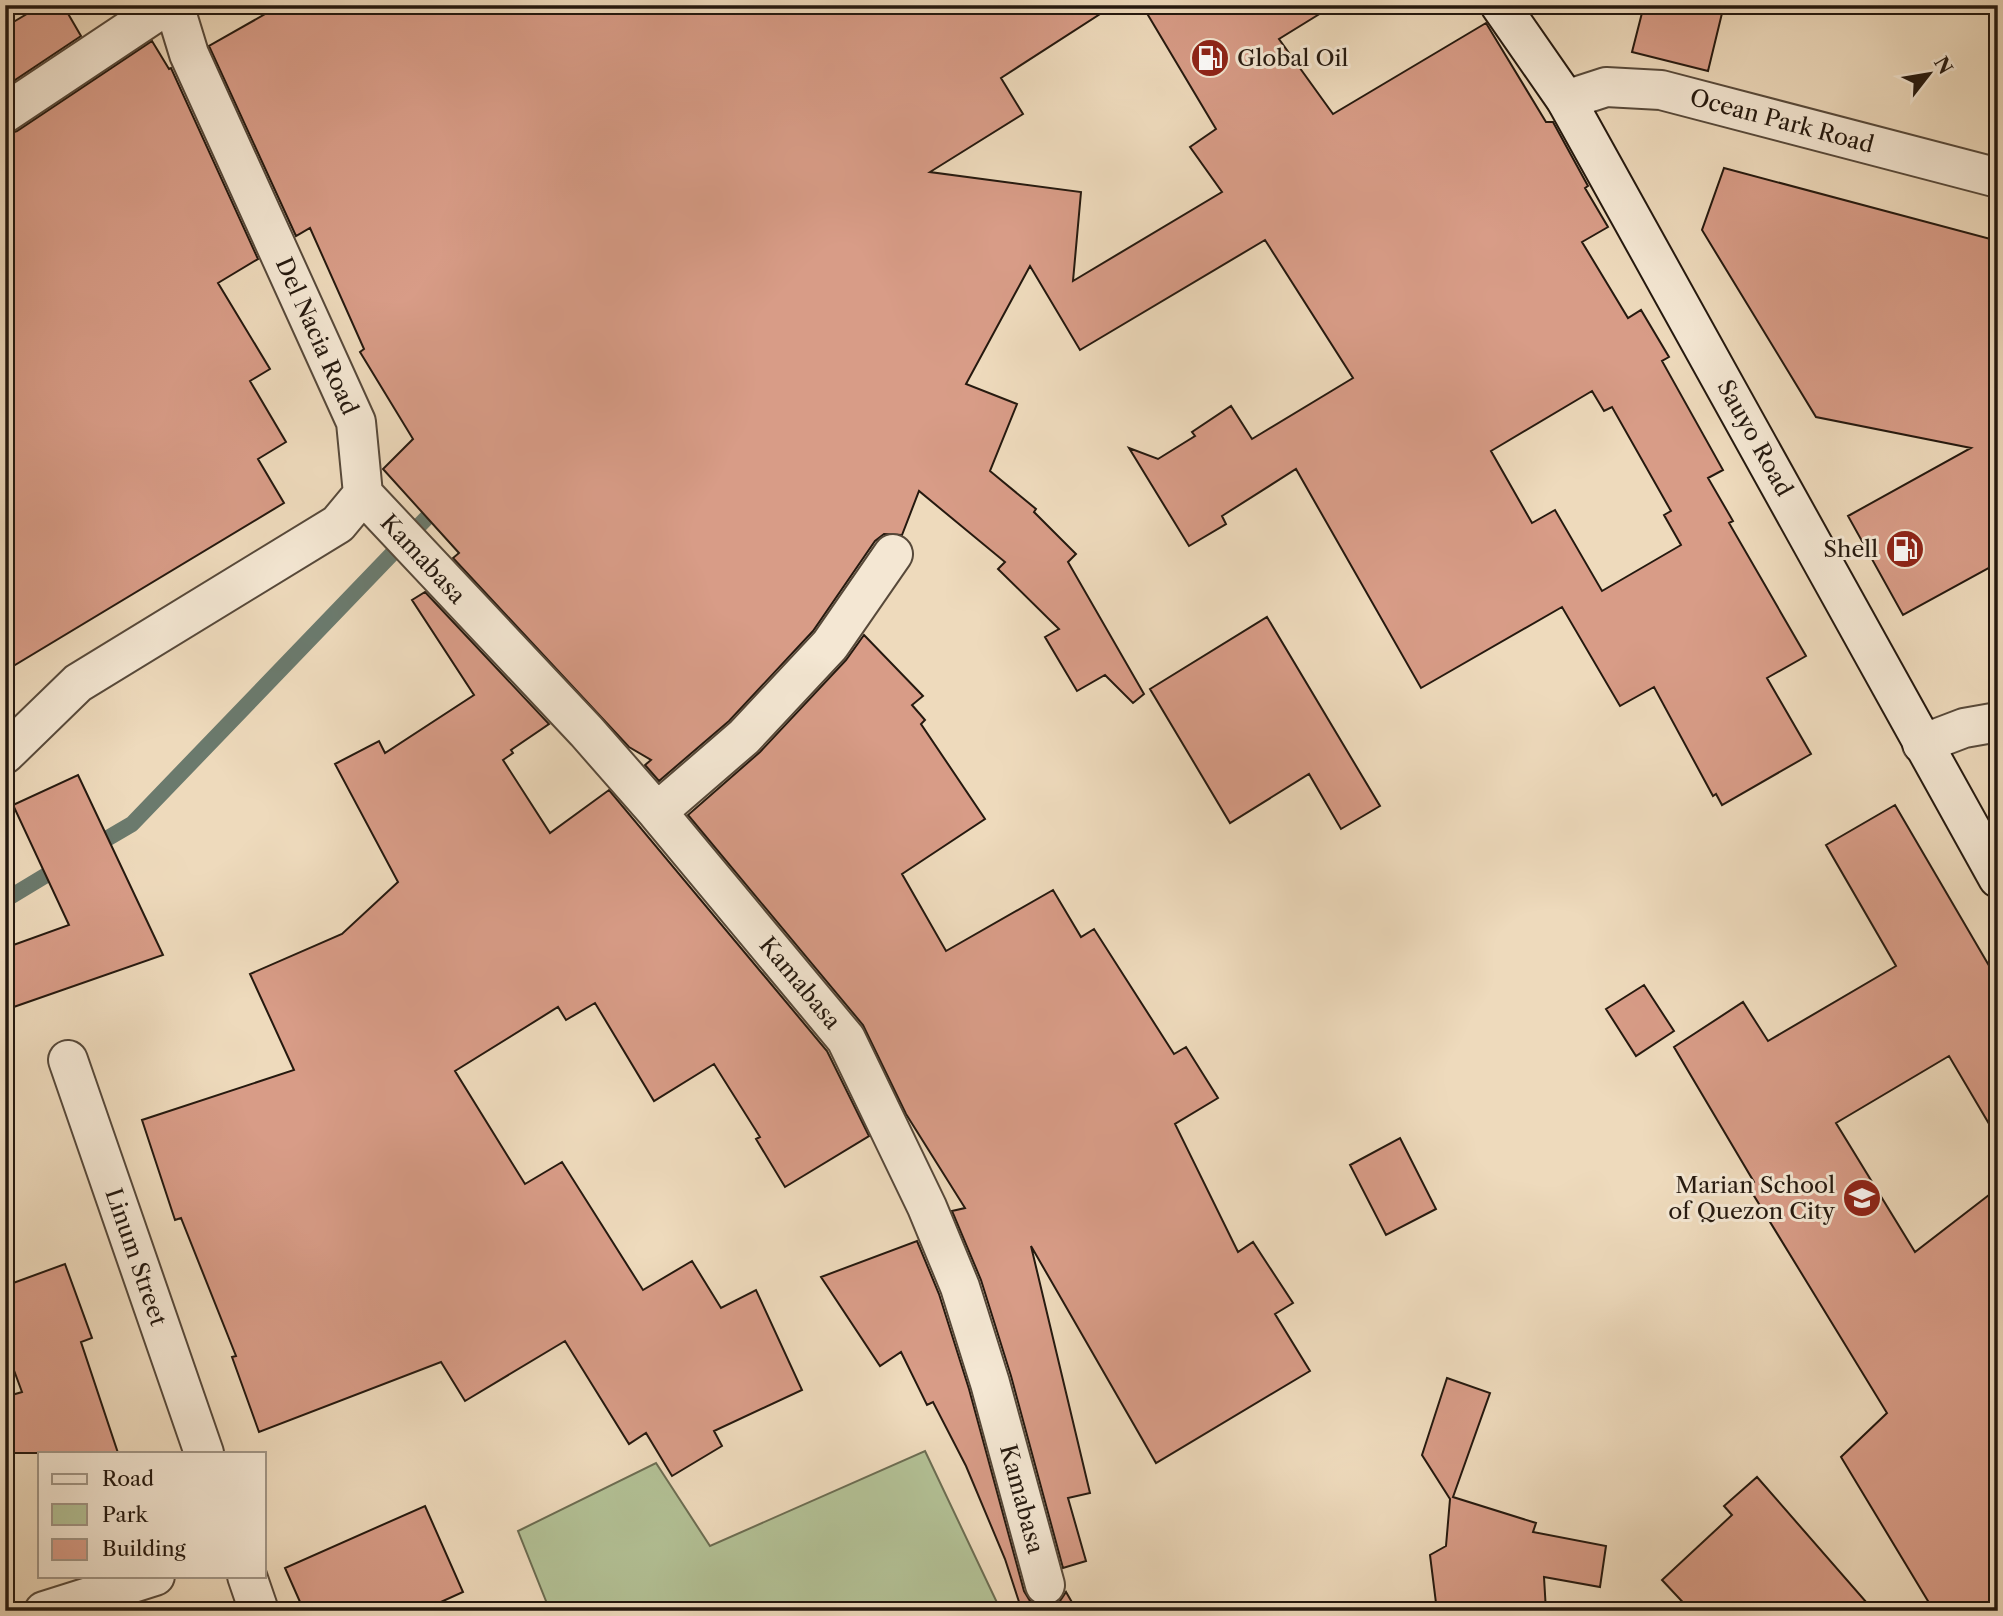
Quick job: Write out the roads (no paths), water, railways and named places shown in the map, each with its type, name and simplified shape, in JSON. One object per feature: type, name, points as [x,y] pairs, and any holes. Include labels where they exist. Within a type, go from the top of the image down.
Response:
[{"type":"street","points":[[5,113],[167,5]]},
{"type":"street","name":"Del Nacia Road","points":[[174,5],[189,54],[356,422],[363,494]]},
{"type":"street","name":"Sauyo Road","points":[[1500,5],[1566,100],[1998,878]]},
{"type":"street","name":"Ocean Park Road","points":[[1566,100],[1605,88],[1661,90],[1998,178]]},
{"type":"street","points":[[5,754],[78,683],[338,524],[363,494]]},
{"type":"street","name":"Kamabasa","points":[[363,494],[657,811],[846,1039],[927,1207],[960,1287],[990,1383],[1045,1585]]},
{"type":"street","points":[[657,811],[744,737],[830,645],[893,554]]},
{"type":"street","points":[[1922,744],[1964,728],[1998,722]]},
{"type":"street","name":"Linum Street","points":[[68,1060],[204,1452]]},
{"type":"street","points":[[44,1611],[149,1578]]},
{"type":"street","points":[[248,1578],[259,1611]]},
{"type":"waterway","points":[[91,848],[132,824],[440,504]]},
{"type":"waterway","points":[[5,900],[63,865]]},
{"type":"place","name":"Global Oil","points":[[1210,58]]},
{"type":"place","name":"Shell","points":[[1905,549]]},
{"type":"place","name":"Marian School of Quezon City","points":[[1862,1198]]}]
